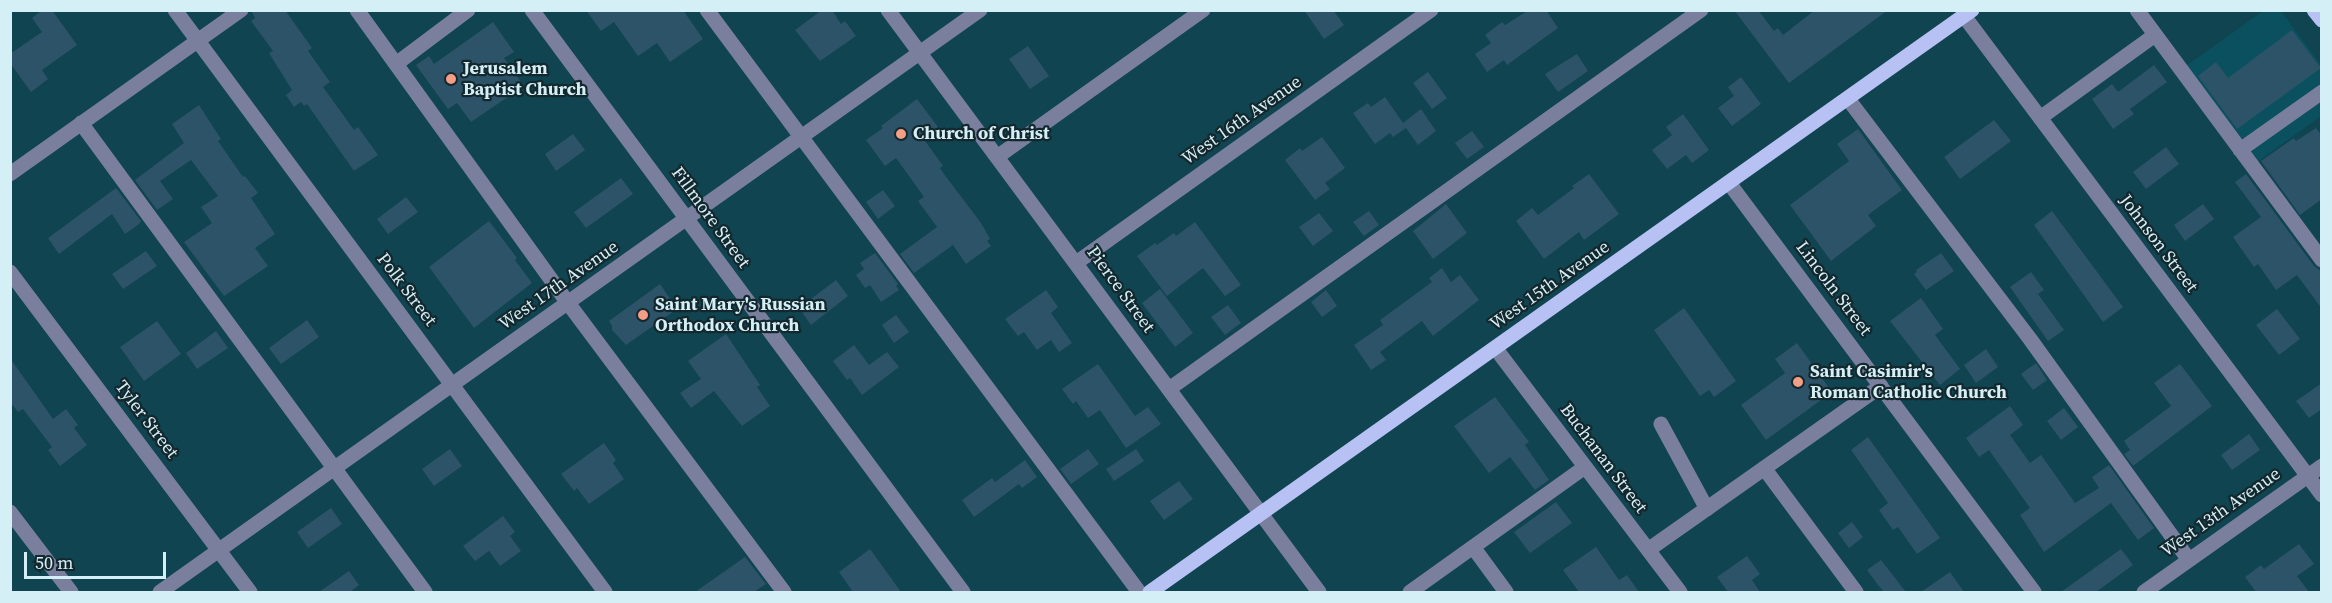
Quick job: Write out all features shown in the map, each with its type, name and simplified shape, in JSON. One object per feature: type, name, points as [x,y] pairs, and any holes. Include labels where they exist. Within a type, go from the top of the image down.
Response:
[{"type":"main road","points":[[2314,10],[2322,20]]},
{"type":"main road","name":"West 15th Avenue","points":[[1150,592],[1968,13]]},
{"type":"street","name":"Polk Street","points":[[175,10],[605,592]]},
{"type":"street","points":[[10,174],[241,10]]},
{"type":"street","points":[[357,10],[568,303],[784,592]]},
{"type":"street","points":[[396,64],[468,10]]},
{"type":"street","name":"Fillmore Street","points":[[532,10],[963,592]]},
{"type":"street","points":[[707,10],[1139,592]]},
{"type":"street","name":"Pierce Street","points":[[888,10],[1319,592]]},
{"type":"street","name":"West 17th Avenue","points":[[160,592],[980,10]]},
{"type":"street","points":[[998,157],[1203,10]]},
{"type":"street","name":"West 16th Avenue","points":[[1076,263],[1431,10]]},
{"type":"street","points":[[1169,389],[1701,10]]},
{"type":"street","points":[[2137,10],[2322,260]]},
{"type":"street","name":"Johnson Street","points":[[1968,13],[2040,118],[2322,495]]},
{"type":"street","points":[[2040,118],[2155,34]]},
{"type":"street","points":[[2240,150],[2322,92]]},
{"type":"street","points":[[1848,99],[2030,339],[2189,560]]},
{"type":"street","points":[[81,123],[333,470],[425,592]]},
{"type":"street","name":"Lincoln Street","points":[[1729,183],[2034,592]]},
{"type":"street","name":"Tyler Street","points":[[10,272],[250,592]]},
{"type":"street","name":"Buchanan Street","points":[[1496,349],[1680,592]]},
{"type":"street","points":[[1648,550],[1881,386]]},
{"type":"street","points":[[1661,424],[1707,509]]},
{"type":"street","name":"West 13th Avenue","points":[[2144,592],[2322,466]]},
{"type":"street","points":[[1410,592],[1585,467]]},
{"type":"street","points":[[1764,468],[1856,592]]},
{"type":"street","points":[[10,512],[71,592]]},
{"type":"street","points":[[1473,547],[1506,592]]},
{"type":"shaded area","points":[[2263,11],[2281,11],[2321,65],[2321,116],[2256,163],[2183,68]]},
{"type":"building","points":[[42,10],[52,10],[77,45],[42,70],[48,79],[31,92],[10,63],[10,54],[42,32],[32,18]]},
{"type":"building","points":[[251,10],[285,10],[312,48],[308,51],[330,82],[323,87],[354,130],[358,127],[378,155],[354,171],[307,104],[304,106],[301,102],[294,107],[286,95],[292,90],[269,53],[273,51],[251,21],[255,18]]},
{"type":"building","points":[[586,10],[683,10],[703,39],[670,62],[657,43],[638,56],[614,22],[601,31]]},
{"type":"building","points":[[822,10],[832,10],[841,24],[845,21],[856,36],[820,61],[795,30]]},
{"type":"building","points":[[1304,10],[1333,10],[1344,25],[1324,39]]},
{"type":"building","points":[[1529,10],[1546,10],[1558,28],[1507,65],[1504,60],[1487,72],[1475,54],[1491,43],[1485,35],[1502,22],[1505,25]]},
{"type":"building","points":[[1734,10],[1758,10],[1774,31],[1778,28],[1783,35],[1815,10],[1888,10],[1789,83]]},
{"type":"building","name":"Jerusalem Baptist Church","points":[[493,22],[514,52],[504,58],[524,86],[471,122],[457,103],[448,109],[416,65],[429,56],[434,64]]},
{"type":"building","points":[[2292,30],[2321,68],[2237,129],[2198,76],[2216,62],[2228,78]]},
{"type":"building","points":[[1028,46],[1049,76],[1030,89],[1009,59]]},
{"type":"building","points":[[1577,54],[1588,71],[1558,92],[1545,74]]},
{"type":"building","points":[[2154,65],[2167,82],[2130,109],[2134,114],[2113,129],[2092,99],[2112,84],[2118,92]]},
{"type":"building","points":[[1428,72],[1447,98],[1432,109],[1413,83]]},
{"type":"building","points":[[1741,77],[1761,104],[1732,126],[1718,108],[1734,96],[1728,87]]},
{"type":"building","points":[[1385,97],[1403,123],[1421,109],[1436,131],[1418,145],[1406,128],[1393,137],[1390,133],[1375,144],[1353,113],[1368,103],[1371,107]]},
{"type":"building","points":[[917,99],[938,127],[923,138],[943,166],[940,168],[944,174],[981,223],[990,239],[987,241],[991,246],[966,264],[953,245],[914,273],[900,254],[937,227],[918,201],[924,197],[896,158],[885,166],[866,140]]},
{"type":"building","points":[[199,105],[221,139],[218,141],[243,177],[245,176],[258,193],[251,198],[275,234],[255,248],[268,266],[224,296],[184,242],[212,223],[201,207],[218,196],[191,160],[160,181],[173,199],[157,210],[135,180],[184,143],[172,124]]},
{"type":"building","points":[[1683,114],[1709,150],[1692,163],[1686,155],[1667,169],[1652,150],[1672,135],[1666,127]]},
{"type":"building","points":[[1994,120],[2011,141],[1960,179],[1944,157]]},
{"type":"building","points":[[2316,128],[2322,136],[2322,199],[2300,215],[2261,161],[2294,138],[2296,141]]},
{"type":"building","points":[[1858,129],[1902,190],[1868,215],[1876,226],[1831,261],[1790,205],[1849,161],[1837,144]]},
{"type":"building","points":[[1472,131],[1484,147],[1467,159],[1455,143]]},
{"type":"building","points":[[573,134],[585,150],[556,171],[545,154]]},
{"type":"building","points":[[1322,137],[1345,168],[1325,183],[1330,189],[1315,200],[1285,160],[1300,148],[1302,151]]},
{"type":"building","points":[[2166,147],[2179,164],[2146,189],[2133,172]]},
{"type":"building","points":[[1589,174],[1619,214],[1584,240],[1579,232],[1544,259],[1516,221],[1532,208],[1538,215]]},
{"type":"building","points":[[2246,174],[2314,266],[2322,272],[2322,309],[2297,275],[2276,290],[2258,264],[2254,267],[2233,237],[2261,217],[2235,182]]},
{"type":"building","points":[[621,178],[633,194],[586,228],[574,212]]},
{"type":"building","points":[[116,188],[141,221],[139,224],[125,234],[112,214],[59,254],[48,238]]},
{"type":"building","points":[[883,190],[895,206],[878,219],[866,202]]},
{"type":"building","points":[[406,197],[418,212],[388,234],[377,219]]},
{"type":"building","points":[[1446,204],[1467,233],[1433,259],[1413,231]]},
{"type":"building","points":[[2203,204],[2214,219],[2185,241],[2174,225]]},
{"type":"building","points":[[1369,211],[1379,225],[1364,236],[1353,222]]},
{"type":"building","points":[[2052,211],[2123,307],[2103,322],[2034,225]]},
{"type":"building","points":[[1319,213],[1333,231],[1313,246],[1299,227]]},
{"type":"building","points":[[489,221],[517,258],[515,260],[532,283],[474,328],[429,267]]},
{"type":"building","points":[[1195,222],[1241,285],[1225,296],[1203,268],[1167,296],[1137,256],[1174,233],[1176,236]]},
{"type":"building","points":[[146,251],[157,266],[123,289],[112,274]]},
{"type":"building","points":[[875,253],[898,284],[896,286],[899,290],[881,302],[870,285],[865,288],[856,275],[864,269],[860,263]]},
{"type":"building","points":[[1941,253],[1954,271],[1926,290],[1914,274],[1916,270]]},
{"type":"building","points":[[1442,268],[1451,282],[1460,275],[1479,300],[1433,336],[1422,321],[1380,352],[1386,360],[1371,370],[1354,345],[1383,325],[1380,320],[1432,282],[1429,278]]},
{"type":"building","points":[[2031,272],[2044,290],[2038,294],[2064,330],[2048,341],[2010,287]]},
{"type":"building","points":[[836,280],[848,296],[811,325],[799,308]]},
{"type":"building","name":"Saint Mary's Russian Orthodox Church","points":[[660,284],[677,309],[626,345],[612,330],[609,321]]},
{"type":"building","points":[[1160,289],[1193,333],[1175,347],[1142,303]]},
{"type":"building","points":[[1046,290],[1058,307],[1051,313],[1072,343],[1059,352],[1051,340],[1037,350],[1024,332],[1018,336],[1005,319]]},
{"type":"building","points":[[1326,290],[1337,306],[1322,317],[1311,302]]},
{"type":"building","points":[[1921,298],[1943,329],[1935,335],[1960,369],[1940,385],[1890,321]]},
{"type":"building","points":[[1228,305],[1241,323],[1225,335],[1211,317]]},
{"type":"building","points":[[1684,308],[1736,381],[1714,397],[1709,390],[1700,396],[1654,330]]},
{"type":"building","points":[[2277,309],[2300,339],[2279,355],[2256,325]]},
{"type":"building","points":[[896,315],[909,332],[894,343],[882,325]]},
{"type":"building","points":[[307,320],[319,337],[281,364],[269,348]]},
{"type":"building","points":[[157,321],[181,354],[144,381],[120,347]]},
{"type":"building","points":[[216,331],[228,348],[197,369],[186,353]]},
{"type":"building","points":[[726,334],[760,385],[757,387],[770,406],[742,426],[714,391],[691,408],[680,393],[701,379],[688,361]]},
{"type":"building","name":"Saint Casimir's Roman Catholic Church","points":[[1797,343],[1832,392],[1766,440],[1741,405],[1785,373],[1775,359]]},
{"type":"building","points":[[854,345],[869,365],[887,352],[899,367],[862,395],[850,378],[847,380],[833,361]]},
{"type":"building","points":[[1986,349],[1998,367],[1976,383],[1964,365]]},
{"type":"building","points":[[10,358],[53,419],[66,409],[78,425],[74,428],[87,445],[60,466],[48,450],[52,447],[23,409],[18,412],[10,402]]},
{"type":"building","points":[[2036,363],[2047,380],[2033,390],[2021,374]]},
{"type":"building","points":[[1098,364],[1135,416],[1148,407],[1161,424],[1126,448],[1100,410],[1088,418],[1076,401],[1073,404],[1062,389]]},
{"type":"building","points":[[2180,364],[2212,406],[2133,466],[2124,454],[2130,450],[2124,441],[2171,406],[2154,383]]},
{"type":"building","points":[[2322,383],[2322,409],[2309,418],[2296,401]]},
{"type":"building","points":[[1495,397],[1529,442],[1525,445],[1549,480],[1535,490],[1510,457],[1489,473],[1454,426]]},
{"type":"building","points":[[2010,406],[2023,425],[2010,435],[2030,463],[2041,455],[2075,503],[2099,488],[2092,477],[2109,465],[2154,528],[2138,540],[2111,503],[2044,552],[2020,515],[2030,508],[1989,450],[1979,457],[1966,438]]},
{"type":"building","points":[[2064,408],[2078,427],[2061,440],[2047,421]]},
{"type":"building","points":[[2249,434],[2260,450],[2232,470],[2221,455]]},
{"type":"building","points":[[1868,437],[1940,538],[1917,554],[1898,527],[1893,530],[1879,510],[1888,503],[1851,450]]},
{"type":"building","points":[[604,443],[616,460],[613,463],[624,479],[589,504],[577,488],[574,491],[561,474]]},
{"type":"building","points":[[450,449],[462,466],[434,486],[422,469]]},
{"type":"building","points":[[1088,449],[1099,464],[1071,484],[1060,469]]},
{"type":"building","points":[[1136,449],[1144,461],[1114,481],[1106,469]]},
{"type":"building","points":[[1025,460],[1037,477],[1022,488],[1019,484],[974,517],[962,500],[992,478],[995,482]]},
{"type":"building","points":[[1179,481],[1193,499],[1164,520],[1150,501]]},
{"type":"building","points":[[1556,502],[1572,523],[1530,553],[1514,532]]},
{"type":"building","points":[[331,508],[342,524],[308,548],[297,532]]},
{"type":"building","points":[[503,516],[515,532],[510,536],[521,551],[500,566],[489,551],[475,561],[463,546]]},
{"type":"building","points":[[1852,522],[1863,537],[1849,548],[1838,533]]},
{"type":"building","points":[[2299,544],[2314,564],[2297,576],[2309,592],[2256,592],[2245,577],[2261,565],[2264,569]]},
{"type":"building","points":[[1596,547],[1619,580],[1627,575],[1639,592],[1579,592],[1563,570]]},
{"type":"building","points":[[870,549],[901,592],[853,592],[839,572]]},
{"type":"building","points":[[2121,549],[2133,565],[2096,592],[2061,592]]},
{"type":"building","points":[[1747,556],[1760,574],[1752,580],[1760,592],[1728,592],[1717,577]]},
{"type":"building","points":[[745,557],[766,584],[754,592],[695,592]]},
{"type":"building","points":[[1881,560],[1906,592],[1884,592],[1878,585],[1867,570]]},
{"type":"building","points":[[349,571],[359,585],[350,592],[319,592]]},
{"type":"building","points":[[1950,572],[1964,592],[1921,592]]},
{"type":"place","name":"Jerusalem Baptist Church","points":[[451,79]]},
{"type":"place","name":"Church of Christ","points":[[901,134]]},
{"type":"place","name":"Saint Mary's Russian Orthodox Church","points":[[643,315]]},
{"type":"place","name":"Saint Casimir's Roman Catholic Church","points":[[1798,382]]}]
